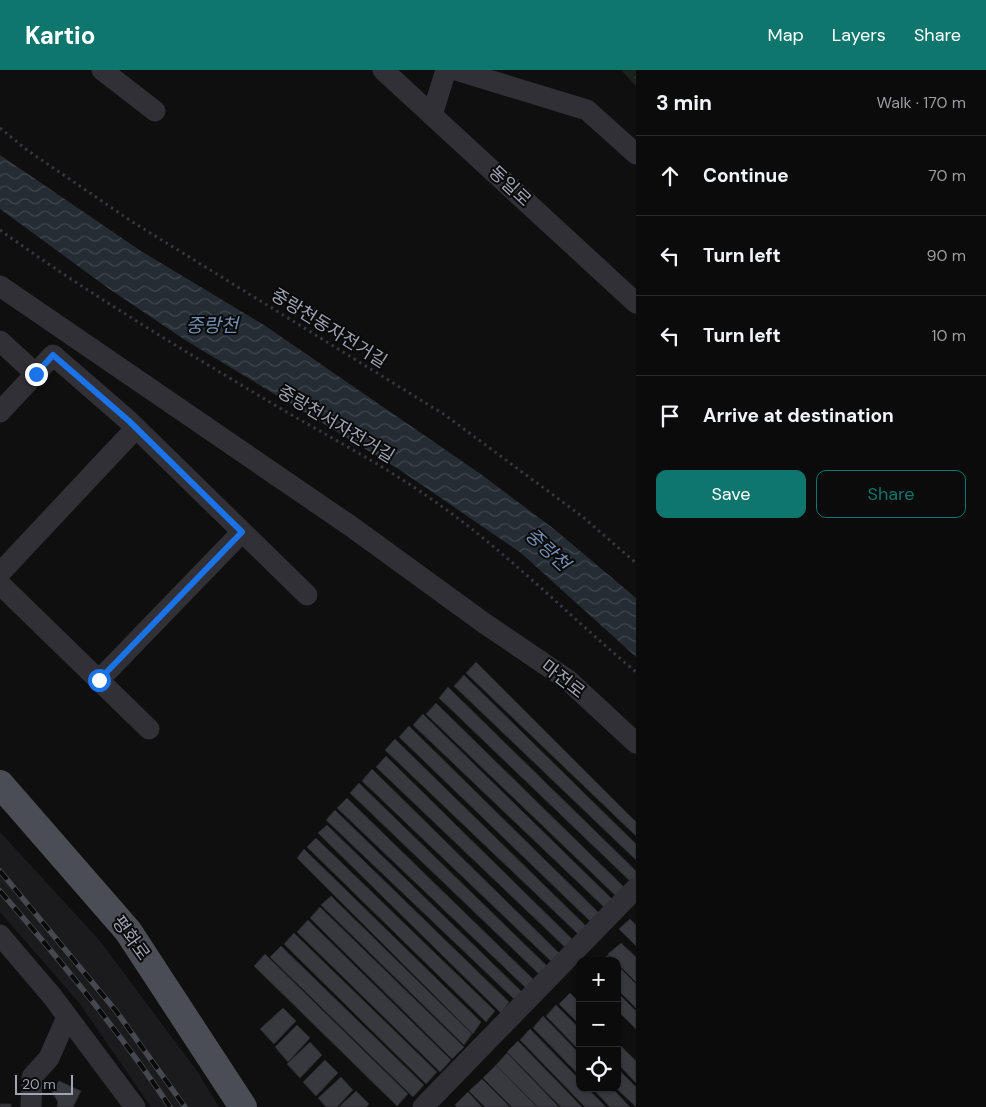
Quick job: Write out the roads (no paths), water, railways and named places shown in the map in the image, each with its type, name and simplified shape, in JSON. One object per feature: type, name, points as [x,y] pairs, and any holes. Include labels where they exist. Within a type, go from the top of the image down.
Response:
[{"type":"main road","name":"평화로","points":[[0,784],[128,931],[243,1107]]},
{"type":"street","points":[[102,70],[155,111]]},
{"type":"street","name":"동일로","points":[[383,70],[636,303]]},
{"type":"street","points":[[432,115],[446,70]]},
{"type":"street","points":[[456,70],[587,110],[636,154]]},
{"type":"street","name":"마전로","points":[[0,286],[352,527],[484,623],[568,680],[636,743]]},
{"type":"street","points":[[0,341],[36,374]]},
{"type":"street","points":[[0,412],[53,355],[136,428],[307,595]]},
{"type":"street","points":[[0,573],[136,428]]},
{"type":"street","points":[[99,680],[242,532]]},
{"type":"street","points":[[0,584],[149,729]]},
{"type":"street","points":[[423,1107],[636,888]]},
{"type":"street","points":[[0,935],[67,1017],[135,1107]]},
{"type":"street","points":[[31,1107],[32,1077],[48,1058],[67,1017]]},
{"type":"water","name":"중랑천","points":[[0,155],[141,251],[264,325],[482,475],[554,529],[636,598],[636,657],[521,553],[397,468],[185,340],[108,288],[0,209]]},
{"type":"railway","points":[[0,871],[116,1011],[185,1107]]},
{"type":"railway","points":[[0,891],[88,996],[170,1107]]}]
